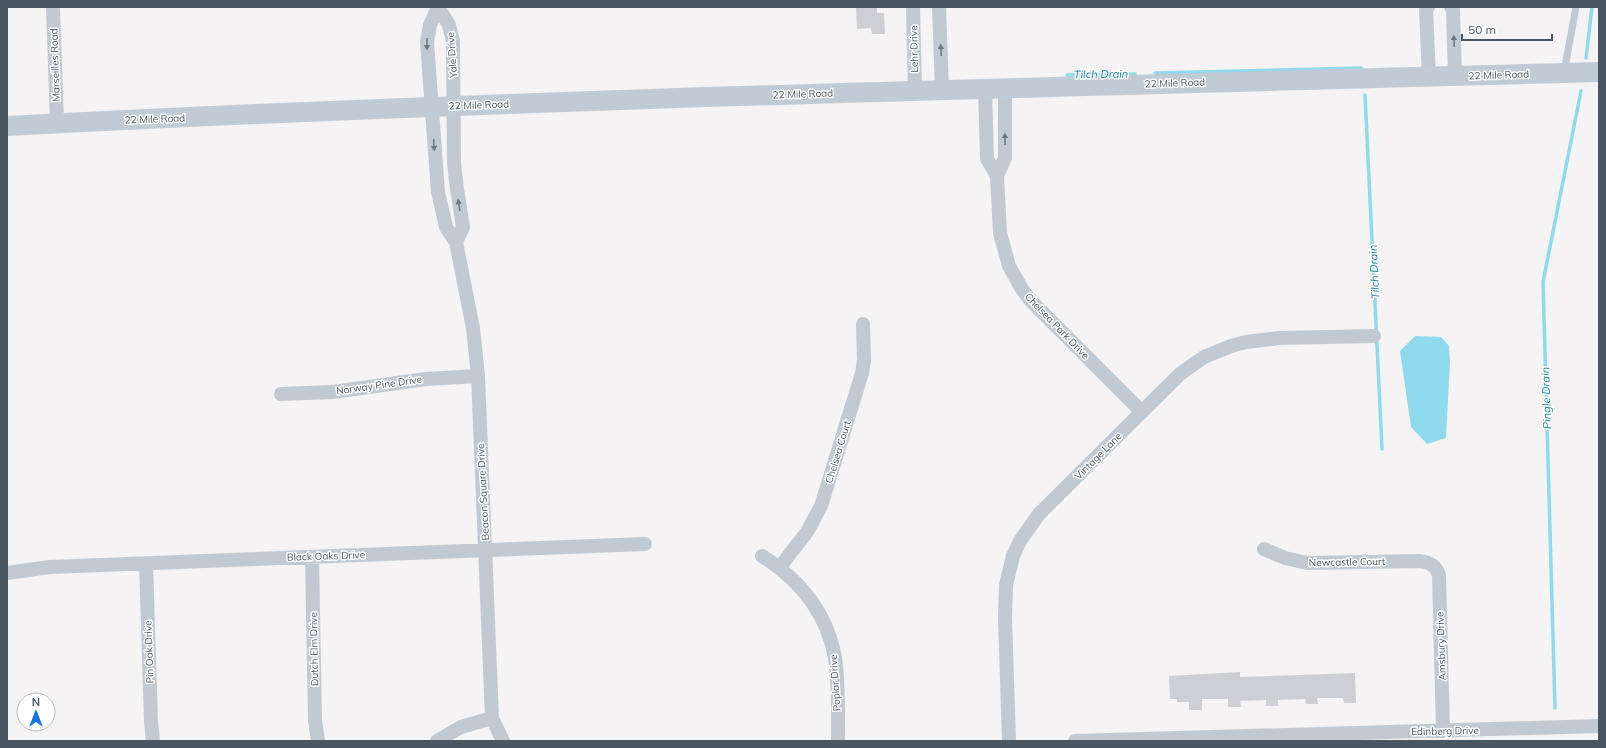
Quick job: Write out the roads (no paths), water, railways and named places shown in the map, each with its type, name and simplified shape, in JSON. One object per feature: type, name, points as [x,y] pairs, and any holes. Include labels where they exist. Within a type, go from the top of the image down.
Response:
[{"type":"street","name":"Marseilles Road","points":[[53,7],[57,123]]},
{"type":"street","name":"Yale Drive","points":[[438,7],[450,25],[452,33],[455,74],[454,106]]},
{"type":"street","name":"Yale Drive","points":[[431,106],[427,42],[430,25],[438,7]]},
{"type":"street","name":"Lehr Drive","points":[[913,7],[915,90]]},
{"type":"street","points":[[939,7],[942,90]]},
{"type":"street","points":[[1428,7],[1426,10],[1428,76]]},
{"type":"street","points":[[1451,7],[1453,10],[1455,76]]},
{"type":"street","name":"22 Mile Road","points":[[7,126],[431,106],[915,90],[1599,72]]},
{"type":"street","name":"Chelsea Park Drive","points":[[985,88],[987,158],[997,176],[1000,233],[1009,266],[1018,284],[1030,300],[1142,412]]},
{"type":"street","name":"Chelsea Park Drive","points":[[997,176],[1005,158],[1005,88]]},
{"type":"street","name":"Beacon Square Drive","points":[[431,106],[438,192],[446,227],[456,242],[473,328],[478,376],[492,718],[503,741]]},
{"type":"street","points":[[454,106],[454,163],[463,227],[456,242]]},
{"type":"street","name":"Chelsea Court","points":[[779,568],[810,526],[821,506],[862,373],[864,360],[863,324]]},
{"type":"street","name":"Vintage Lane","points":[[1009,741],[1005,599],[1006,585],[1013,556],[1020,541],[1039,514],[1180,374],[1204,357],[1231,346],[1246,342],[1279,338],[1374,336]]},
{"type":"street","name":"Norway Pine Drive","points":[[281,394],[333,392],[426,379],[478,376]]},
{"type":"street","name":"Black Oaks Drive","points":[[7,573],[50,567],[645,544]]},
{"type":"street","name":"Newcastle Court","points":[[1264,548],[1285,558],[1307,563],[1419,561],[1433,564]]},
{"type":"street","name":"Poplar Drive","points":[[762,556],[779,568],[802,588],[811,600],[826,627],[835,658],[838,741]]},
{"type":"street","name":"Dutch Elm Drive","points":[[312,557],[315,720],[318,741]]},
{"type":"street","name":"Pin Oak Drive","points":[[146,563],[151,722],[154,741]]},
{"type":"street","name":"Amsbury Drive","points":[[1433,564],[1438,569],[1439,575],[1443,731]]},
{"type":"street","points":[[437,741],[462,727],[492,718]]},
{"type":"street","name":"Edinberg Drive","points":[[1074,741],[1307,738],[1443,731],[1599,726]]},
{"type":"lane","points":[[1564,73],[1576,7]]},
{"type":"water","points":[[1415,336],[1441,337],[1449,346],[1450,362],[1446,438],[1427,444],[1411,427],[1400,351]]},
{"type":"waterway","name":"Pingle Drain","points":[[1586,58],[1592,7]]},
{"type":"waterway","name":"Tilch Drain","points":[[1155,73],[1361,68],[1361,70]]},
{"type":"waterway","name":"Tilch Drain","points":[[1067,75],[1135,74]]},
{"type":"waterway","name":"Pingle Drain","points":[[1555,708],[1543,282],[1581,91]]},
{"type":"waterway","name":"Tilch Drain","points":[[1365,95],[1382,449]]}]
